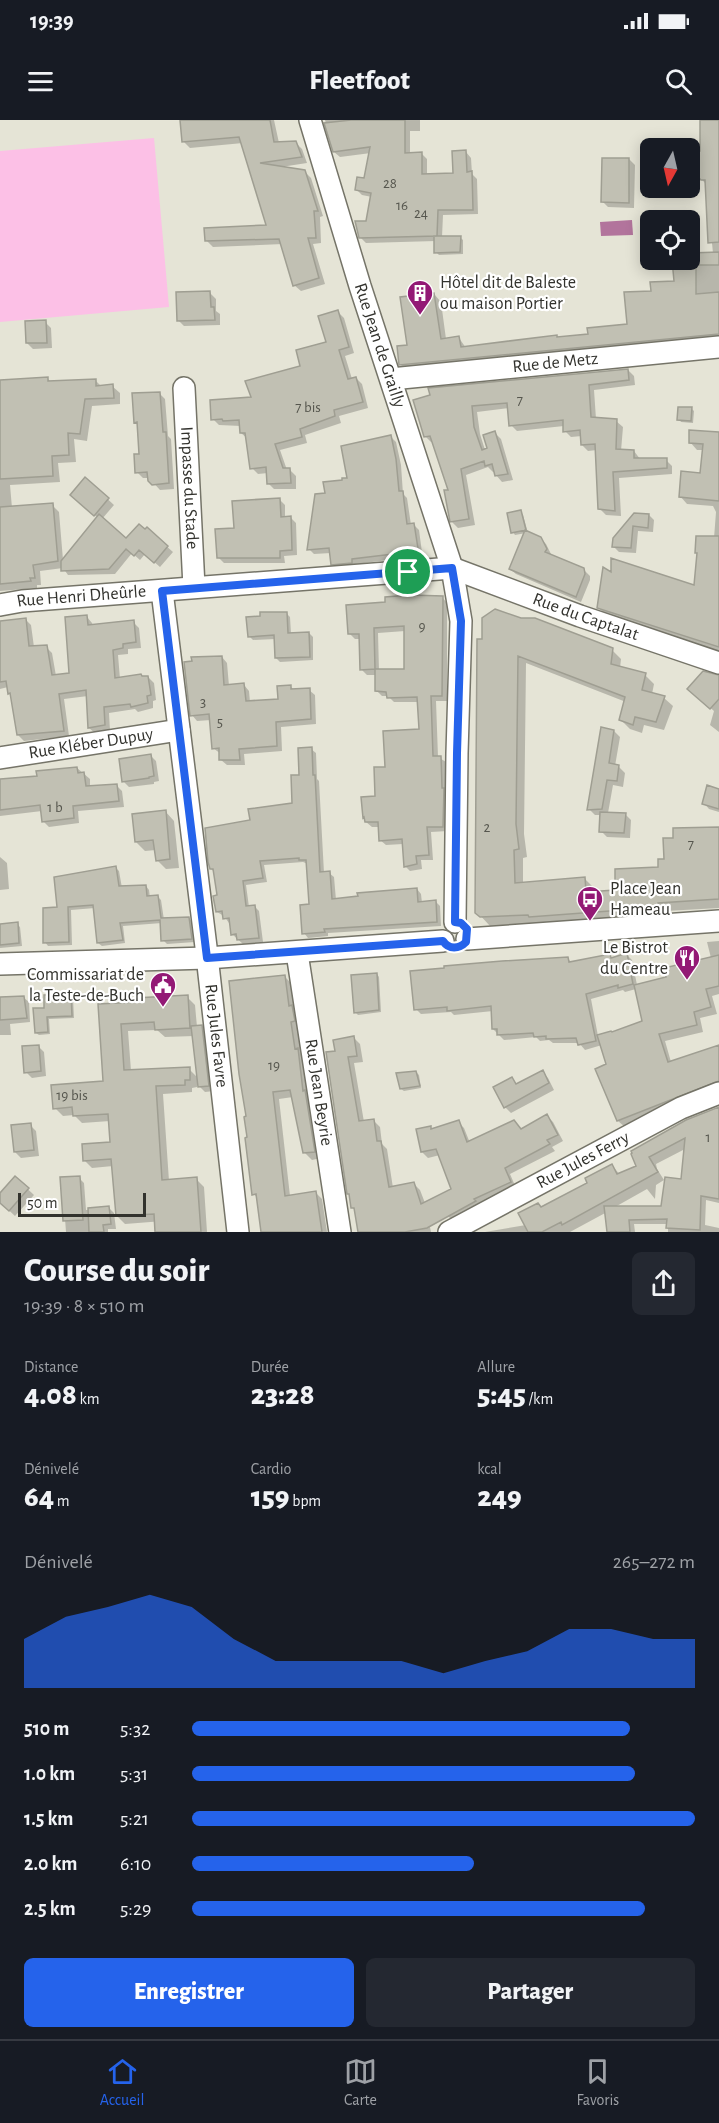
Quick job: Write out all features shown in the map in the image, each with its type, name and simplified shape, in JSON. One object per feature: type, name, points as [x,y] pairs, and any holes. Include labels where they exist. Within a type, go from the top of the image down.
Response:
[{"type":"street","name":"Rue Jean de Grailly","points":[[310,120],[360,286],[452,568],[461,621],[457,753],[461,930]]},
{"type":"street","name":"Rue de Metz","points":[[391,379],[719,347]]},
{"type":"street","name":"Impasse du Stade","points":[[184,388],[194,587]]},
{"type":"street","name":"Rue Henri Dheûrle","points":[[0,605],[22,601],[452,568]]},
{"type":"street","name":"Rue du Captalat","points":[[452,568],[580,616],[719,663]]},
{"type":"street","name":"Rue Jules Favre","points":[[162,591],[238,1232]]},
{"type":"street","name":"Rue Kléber Dupuy","points":[[0,758],[179,730]]},
{"type":"street","points":[[0,964],[207,958],[443,941],[441,932],[449,923],[461,930],[719,921]]},
{"type":"street","name":"Rue Jean Beyrie","points":[[297,953],[340,1232]]},
{"type":"street","name":"Rue Jules Ferry","points":[[449,1232],[681,1108],[719,1093]]},
{"type":"shaded area","points":[[154,138],[169,307],[0,322],[0,151]]},
{"type":"shaded area","points":[[632,220],[633,235],[601,236],[600,222]]},
{"type":"building","points":[[180,120],[270,120],[274,142],[296,141],[302,157],[260,163],[305,170],[318,211],[314,211],[316,238],[308,238],[319,278],[293,286],[279,239],[205,241],[204,228],[266,225],[239,137],[182,142]]},
{"type":"building","points":[[351,120],[405,120],[405,153],[422,152],[422,174],[453,173],[452,151],[466,150],[467,172],[472,171],[473,210],[438,210],[437,236],[359,238],[355,221],[366,221],[371,193],[355,190],[357,177],[364,178],[370,147],[333,152],[324,123]]},
{"type":"building","points":[[700,120],[719,120],[719,242],[708,243],[705,180],[700,179]]},
{"type":"building","points":[[602,158],[629,158],[629,203],[601,202]]},
{"type":"building","points":[[434,236],[461,236],[460,252],[434,253]]},
{"type":"building","points":[[719,252],[719,265],[700,265],[700,253]]},
{"type":"building","points":[[673,270],[696,270],[696,294],[719,292],[719,334],[399,365],[397,346],[407,345],[400,297],[434,293],[441,339],[459,336],[461,347],[557,335],[557,337],[588,334],[587,328],[627,324],[624,292],[651,291],[650,282],[674,281]]},
{"type":"building","points":[[210,291],[215,320],[177,321],[176,292]]},
{"type":"building","points":[[338,310],[349,347],[339,350],[348,379],[356,377],[363,402],[334,410],[335,416],[300,429],[302,437],[275,444],[283,468],[290,468],[291,483],[267,484],[266,467],[250,469],[245,433],[240,433],[239,420],[211,420],[210,400],[251,397],[245,381],[300,366],[296,350],[326,342],[318,316]]},
{"type":"building","points":[[46,320],[47,343],[26,343],[25,321]]},
{"type":"building","points":[[628,369],[629,380],[589,385],[591,417],[617,419],[616,449],[634,450],[634,458],[667,458],[667,468],[613,472],[615,511],[598,509],[595,444],[581,445],[580,430],[563,432],[563,420],[509,426],[507,403],[472,406],[474,427],[482,450],[487,448],[483,435],[495,431],[508,474],[495,476],[492,464],[485,466],[484,461],[461,469],[469,519],[450,522],[444,490],[448,490],[430,436],[424,437],[413,400],[430,395],[428,388]]},
{"type":"building","points":[[48,377],[48,381],[96,379],[96,386],[113,384],[114,398],[85,399],[80,434],[68,433],[69,455],[52,456],[53,476],[0,479],[0,380]]},
{"type":"building","points":[[160,392],[163,432],[166,432],[169,483],[152,485],[148,481],[147,472],[135,473],[134,454],[139,454],[132,393]]},
{"type":"building","points":[[678,407],[692,407],[691,421],[677,420]]},
{"type":"building","points":[[689,430],[719,432],[719,501],[679,497],[681,471],[700,473],[703,444],[689,443]]},
{"type":"building","points":[[391,435],[399,491],[403,491],[407,524],[414,523],[419,555],[401,557],[401,553],[352,559],[352,563],[331,565],[329,548],[307,550],[315,494],[325,493],[323,482],[347,478],[341,446]]},
{"type":"building","points":[[85,477],[109,498],[94,516],[70,495]]},
{"type":"building","points":[[280,498],[281,517],[291,516],[292,550],[280,551],[280,558],[217,558],[215,529],[234,528],[232,501]]},
{"type":"building","points":[[53,503],[58,561],[33,565],[35,578],[30,578],[31,581],[0,584],[0,507]]},
{"type":"building","points":[[521,510],[526,530],[511,533],[507,513]]},
{"type":"building","points":[[634,513],[649,514],[648,528],[633,526],[631,548],[612,547],[613,538]]},
{"type":"building","points":[[99,514],[126,538],[139,524],[145,529],[147,527],[168,546],[154,563],[139,550],[134,556],[126,549],[109,569],[61,571],[61,561]]},
{"type":"building","points":[[525,530],[541,537],[547,549],[545,552],[584,568],[585,574],[576,597],[509,569]]},
{"type":"building","points":[[696,536],[719,536],[719,647],[597,608],[603,567],[611,572],[611,558],[694,585]]},
{"type":"building","points":[[443,596],[442,696],[431,696],[433,756],[441,756],[442,788],[444,788],[443,827],[427,827],[429,855],[416,856],[417,864],[404,867],[402,839],[379,841],[378,822],[365,822],[361,797],[375,796],[374,767],[385,767],[383,731],[419,729],[417,697],[387,698],[386,692],[375,691],[375,669],[360,670],[359,634],[348,634],[346,605],[385,602],[385,597]],"holes":[[[404,626],[404,669],[375,669],[374,628]]]},
{"type":"building","points":[[495,609],[521,618],[535,618],[613,648],[611,664],[646,673],[642,690],[665,696],[656,722],[635,717],[633,725],[619,720],[625,697],[518,656],[516,824],[519,849],[514,850],[515,883],[585,877],[586,892],[615,890],[615,869],[658,867],[658,859],[664,859],[663,838],[673,838],[673,828],[719,827],[719,899],[658,903],[658,907],[650,908],[529,917],[528,915],[480,917],[475,913],[477,639],[482,639],[482,618]]},
{"type":"building","points":[[260,612],[287,612],[288,633],[309,632],[310,657],[275,658],[274,635],[248,637],[246,617],[260,616]]},
{"type":"building","points":[[87,615],[88,625],[134,620],[136,642],[123,644],[123,648],[113,650],[115,678],[141,674],[148,676],[151,695],[147,696],[148,703],[131,707],[130,704],[104,707],[105,725],[88,728],[86,690],[59,694],[64,731],[17,735],[10,693],[8,694],[6,681],[0,682],[0,621],[26,618],[29,646],[47,645],[52,675],[69,673],[65,617]]},
{"type":"building","points":[[222,656],[224,685],[244,683],[246,701],[278,699],[277,686],[291,685],[291,689],[310,688],[311,719],[276,722],[277,746],[239,749],[240,760],[219,760],[219,748],[212,749],[209,714],[190,716],[184,662],[192,661],[191,657]]},
{"type":"building","points":[[703,671],[719,675],[719,699],[710,709],[687,689]]},
{"type":"building","points":[[601,727],[614,730],[609,763],[619,765],[617,781],[607,780],[602,809],[587,810]]},
{"type":"building","points":[[312,747],[320,872],[330,871],[332,899],[358,896],[357,893],[417,888],[418,902],[436,900],[437,922],[324,929],[325,932],[302,934],[300,905],[309,904],[306,860],[299,860],[299,858],[260,861],[263,878],[243,881],[246,906],[255,905],[259,938],[237,940],[236,934],[231,935],[229,918],[223,919],[222,911],[216,912],[213,896],[217,895],[213,869],[210,869],[208,862],[205,828],[250,820],[248,809],[292,803],[291,775],[299,775],[298,748]]},
{"type":"building","points":[[151,754],[154,776],[122,782],[119,759]]},
{"type":"building","points":[[77,767],[78,773],[84,772],[86,786],[117,784],[119,801],[73,806],[74,818],[42,822],[40,805],[0,810],[0,779],[37,776],[36,771]]},
{"type":"building","points":[[707,785],[719,789],[719,809],[702,804]]},
{"type":"building","points":[[166,810],[170,859],[156,861],[153,840],[135,842],[132,814]]},
{"type":"building","points":[[600,812],[626,813],[624,833],[599,832]]},
{"type":"building","points":[[116,866],[119,886],[146,885],[147,896],[158,895],[161,918],[189,917],[192,939],[161,941],[160,920],[120,923],[123,940],[97,943],[93,905],[68,907],[69,942],[43,943],[43,908],[57,907],[54,877]]},
{"type":"building","points":[[18,922],[19,943],[0,945],[0,924]]},
{"type":"building","points":[[627,953],[633,984],[618,988],[618,985],[586,994],[596,1041],[578,1045],[576,1038],[546,1039],[546,1036],[534,1037],[533,1033],[497,1035],[497,1029],[492,1029],[491,1006],[447,1011],[447,1007],[414,1010],[410,971],[444,968],[444,966],[568,957],[569,962],[610,954],[611,958]]},
{"type":"building","points":[[719,955],[719,986],[706,989],[711,1007],[694,1012],[697,1025],[659,1034],[668,1062],[719,1045],[719,1081],[617,1121],[595,1069],[606,1064],[597,1035],[642,1021],[634,985],[666,977],[664,968]]},
{"type":"building","points":[[377,973],[379,1010],[354,1013],[351,975]]},
{"type":"building","points":[[285,975],[289,1006],[292,1005],[295,1021],[291,1022],[295,1049],[298,1048],[303,1091],[305,1090],[315,1152],[303,1153],[290,1090],[273,1092],[285,1196],[316,1191],[322,1232],[261,1232],[256,1194],[252,1195],[245,1138],[247,1137],[244,1117],[246,1116],[229,981]]},
{"type":"building","points":[[71,994],[72,1016],[47,1017],[48,1032],[35,1033],[33,1008],[44,1008],[44,995]]},
{"type":"building","points":[[188,995],[190,1028],[155,1030],[154,1022],[121,1024],[124,1070],[190,1067],[190,1080],[185,1080],[185,1085],[156,1086],[162,1180],[197,1177],[201,1232],[155,1232],[154,1214],[116,1216],[111,1159],[83,1161],[82,1144],[110,1142],[108,1114],[73,1116],[72,1107],[53,1109],[51,1085],[103,1081],[98,1004],[136,1002],[135,998]]},
{"type":"building","points":[[24,996],[27,1018],[0,1020],[0,997]]},
{"type":"building","points":[[202,1025],[209,1086],[198,1087],[191,1026]]},
{"type":"building","points":[[354,1036],[357,1056],[348,1057],[359,1121],[374,1119],[377,1141],[381,1141],[389,1187],[414,1182],[421,1204],[451,1189],[436,1149],[421,1152],[416,1129],[431,1126],[431,1129],[459,1120],[467,1142],[514,1120],[521,1129],[547,1114],[558,1135],[547,1140],[550,1144],[505,1168],[511,1182],[474,1199],[476,1201],[427,1228],[405,1232],[358,1232],[354,1208],[351,1208],[349,1194],[347,1194],[326,1052],[335,1051],[333,1040]]},
{"type":"building","points":[[39,1045],[41,1071],[24,1073],[22,1046]]},
{"type":"building","points":[[543,1070],[549,1083],[504,1108],[493,1087],[512,1077],[516,1084]]},
{"type":"building","points":[[416,1071],[420,1086],[400,1089],[396,1073]]},
{"type":"building","points":[[719,1107],[719,1199],[701,1196],[700,1230],[666,1228],[667,1219],[629,1220],[630,1232],[607,1232],[604,1206],[661,1206],[665,1177],[681,1179],[685,1138],[649,1157],[658,1172],[562,1225],[561,1222],[542,1232],[528,1232],[518,1213],[538,1203],[541,1207],[587,1183],[585,1178],[612,1164],[617,1174],[636,1166],[631,1151],[686,1120]]},
{"type":"building","points":[[31,1123],[34,1150],[14,1152],[11,1125]]},
{"type":"building","points":[[15,1176],[29,1188],[9,1211],[0,1203],[0,1193]]},
{"type":"building","points":[[80,1176],[83,1220],[63,1221],[60,1177]]},
{"type":"building","points":[[109,1206],[111,1224],[103,1225],[104,1232],[89,1232],[88,1208]]},
{"type":"place","name":"Hôtel dit de Baleste ou maison Portier","points":[[420,316]]},
{"type":"place","name":"Place Jean Hameau","points":[[590,922]]},
{"type":"place","name":"Le Bistrot du Centre","points":[[687,981]]},
{"type":"place","name":"Commissariat de la Teste-de-Buch","points":[[163,1008]]},
{"type":"route","points":[[452,568],[461,621],[455,922],[461,923],[467,929],[466,942],[459,948],[450,947],[443,941],[207,958],[162,591],[408,572],[452,568]]}]
